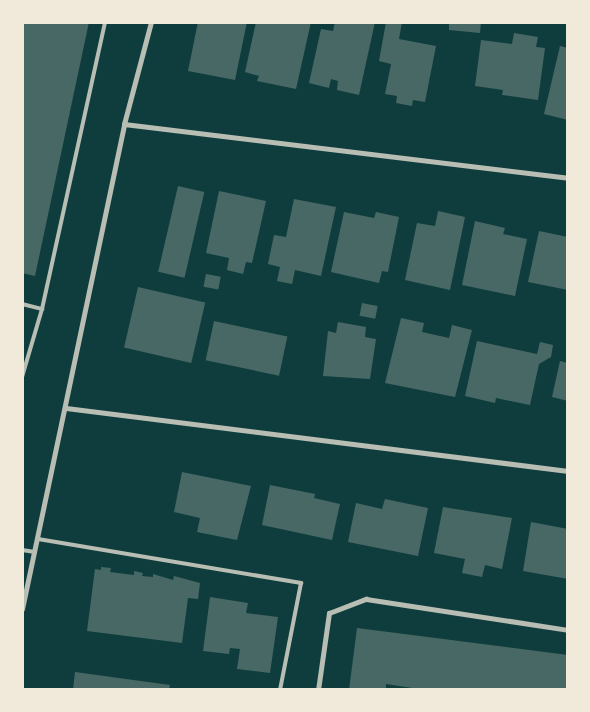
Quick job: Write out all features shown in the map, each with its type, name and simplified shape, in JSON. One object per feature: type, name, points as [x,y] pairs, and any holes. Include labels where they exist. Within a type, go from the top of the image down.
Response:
[{"type":"street","points":[[22,609],[66,408],[124,124],[151,22]]},
{"type":"street","points":[[124,124],[568,178]]},
{"type":"street","points":[[66,408],[568,470]]},
{"type":"street","points":[[318,690],[329,613],[366,599],[568,630]]},
{"type":"lane","points":[[22,377],[42,309],[105,22]]},
{"type":"lane","points":[[22,304],[42,309]]},
{"type":"lane","points":[[38,538],[301,583],[280,690]]},
{"type":"lane","points":[[22,550],[35,552]]},
{"type":"building","points":[[22,22],[89,22],[35,276],[22,273]]},
{"type":"building","points":[[198,22],[247,22],[235,80],[188,71]]},
{"type":"building","points":[[256,22],[311,22],[296,89],[257,81],[259,76],[245,72]]},
{"type":"building","points":[[335,22],[375,22],[359,95],[337,90],[338,81],[331,79],[329,88],[309,83],[321,29],[333,31]]},
{"type":"building","points":[[386,22],[402,22],[399,39],[436,46],[425,102],[413,100],[412,106],[396,103],[397,96],[385,94],[391,64],[379,61]]},
{"type":"building","points":[[449,22],[481,22],[480,33],[449,30]]},
{"type":"building","points":[[514,33],[538,37],[536,47],[545,48],[538,100],[502,95],[503,90],[475,86],[481,40],[512,44]]},
{"type":"building","points":[[560,46],[568,48],[568,120],[544,114]]},
{"type":"building","points":[[178,186],[204,192],[185,278],[158,272]]},
{"type":"building","points":[[219,191],[266,201],[252,263],[246,262],[243,274],[227,270],[229,258],[206,253]]},
{"type":"building","points":[[294,199],[336,207],[321,276],[295,270],[292,284],[277,281],[280,267],[268,264],[274,235],[286,237]]},
{"type":"building","points":[[438,211],[465,217],[450,290],[405,280],[417,223],[435,226]]},
{"type":"building","points":[[344,212],[374,218],[376,212],[399,217],[388,272],[382,271],[379,283],[331,272]]},
{"type":"building","points":[[475,221],[505,228],[503,234],[527,239],[515,296],[462,285]]},
{"type":"building","points":[[539,231],[568,237],[568,290],[528,282]]},
{"type":"building","points":[[206,274],[221,277],[218,290],[204,287]]},
{"type":"building","points":[[138,287],[205,303],[191,363],[124,347]]},
{"type":"building","points":[[362,303],[378,306],[375,319],[360,316]]},
{"type":"building","points":[[401,318],[424,323],[422,332],[449,338],[452,325],[472,330],[455,397],[385,383]]},
{"type":"building","points":[[214,321],[287,337],[279,376],[206,360]]},
{"type":"building","points":[[338,322],[366,327],[365,337],[376,339],[370,379],[323,376],[328,331],[336,333]]},
{"type":"building","points":[[477,341],[537,354],[540,342],[553,345],[551,357],[539,364],[530,405],[496,398],[495,403],[465,396]]},
{"type":"building","points":[[560,361],[568,363],[568,401],[552,397]]},
{"type":"building","points":[[182,472],[251,486],[237,540],[197,532],[200,518],[174,512]]},
{"type":"building","points":[[270,485],[315,494],[314,498],[340,504],[332,540],[262,525]]},
{"type":"building","points":[[385,499],[428,508],[418,556],[348,542],[356,503],[382,509]]},
{"type":"building","points":[[443,507],[512,518],[502,569],[485,565],[482,577],[462,573],[465,559],[434,553]]},
{"type":"building","points":[[531,522],[568,529],[568,579],[523,571]]},
{"type":"building","points":[[101,567],[111,568],[110,572],[134,575],[134,571],[143,573],[142,576],[153,577],[153,574],[173,580],[174,576],[200,583],[198,599],[188,598],[182,643],[87,631],[95,569],[101,570]]},
{"type":"building","points":[[210,597],[248,603],[246,613],[278,617],[270,673],[237,669],[240,649],[230,648],[229,654],[203,651]]},
{"type":"building","points":[[357,628],[568,655],[568,690],[425,690],[386,684],[386,690],[349,690]]},
{"type":"building","points":[[75,672],[170,685],[169,690],[73,690]]}]
